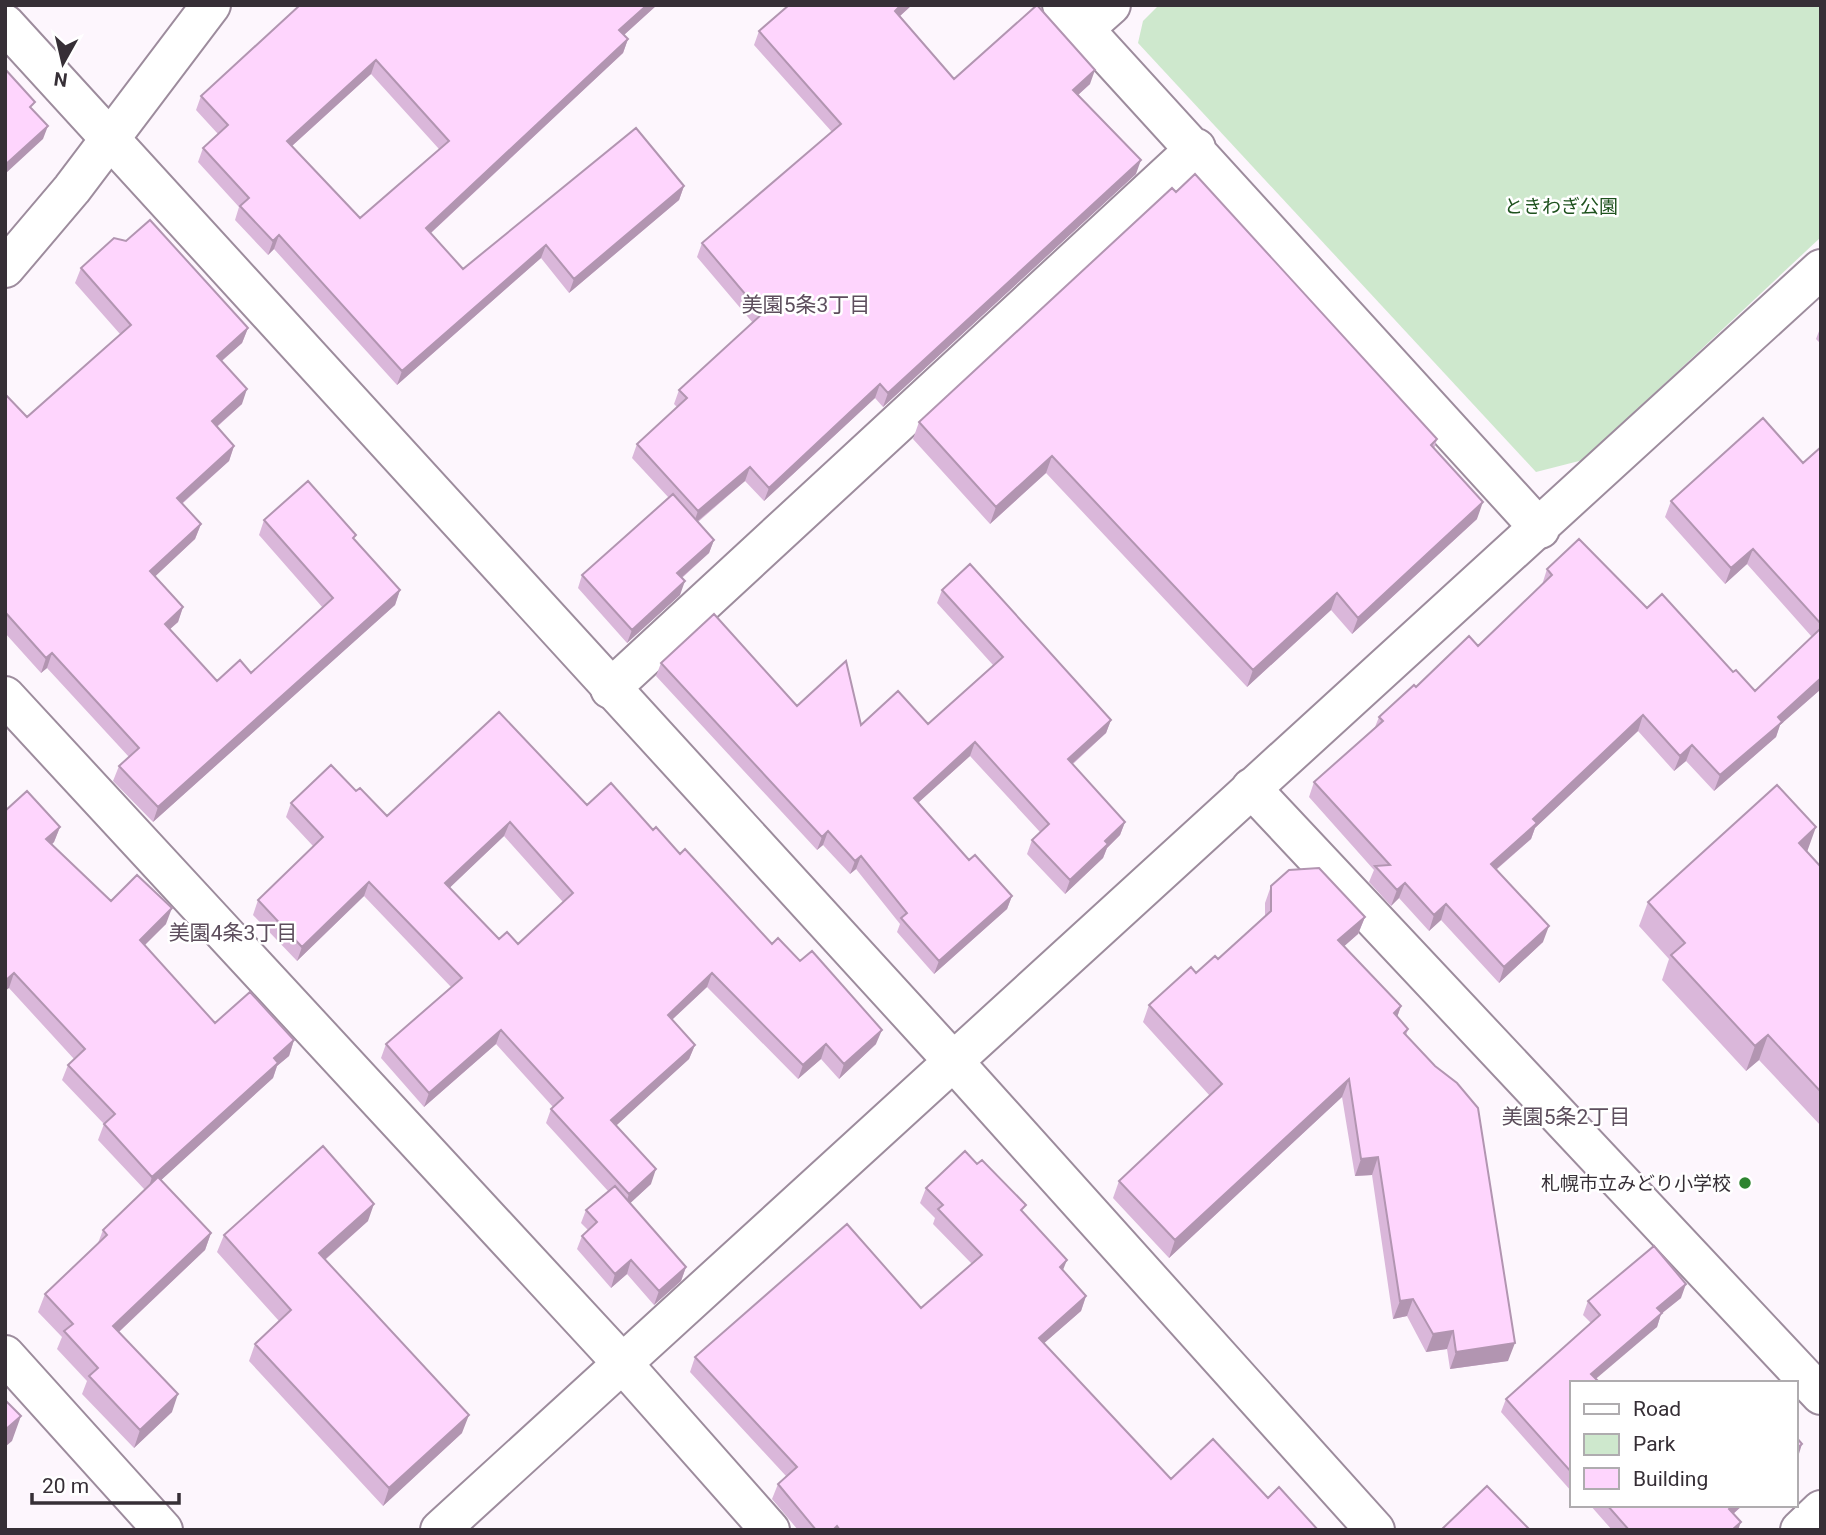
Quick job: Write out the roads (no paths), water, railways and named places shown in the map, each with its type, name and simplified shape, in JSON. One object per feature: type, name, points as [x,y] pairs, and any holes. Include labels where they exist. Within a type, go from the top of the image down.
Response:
[{"type":"street","points":[[5,268],[72,189],[211,5]]},
{"type":"street","points":[[1086,13],[1195,148],[1539,529]]},
{"type":"street","points":[[5,24],[110,136],[610,689],[953,1061],[1375,1530]]},
{"type":"street","points":[[610,689],[1195,148]]},
{"type":"street","points":[[440,1530],[1821,269]]},
{"type":"street","points":[[5,696],[623,1364],[770,1530]]},
{"type":"street","points":[[1251,788],[1821,1395]]},
{"type":"street","points":[[5,1355],[163,1530]]},
{"type":"street","points":[[1800,1530],[1821,1510]]},
{"type":"place","name":"札幌市立みどり小学校","points":[[1745,1183]]},
{"type":"district","name":"美園5条3丁目","points":[[806,305]]},
{"type":"district","name":"美園4条3丁目","points":[[233,933]]},
{"type":"district","name":"美園5条2丁目","points":[[1566,1117]]},
{"type":"park label","name":"ときわぎ公園","points":[[1561,206]]}]
